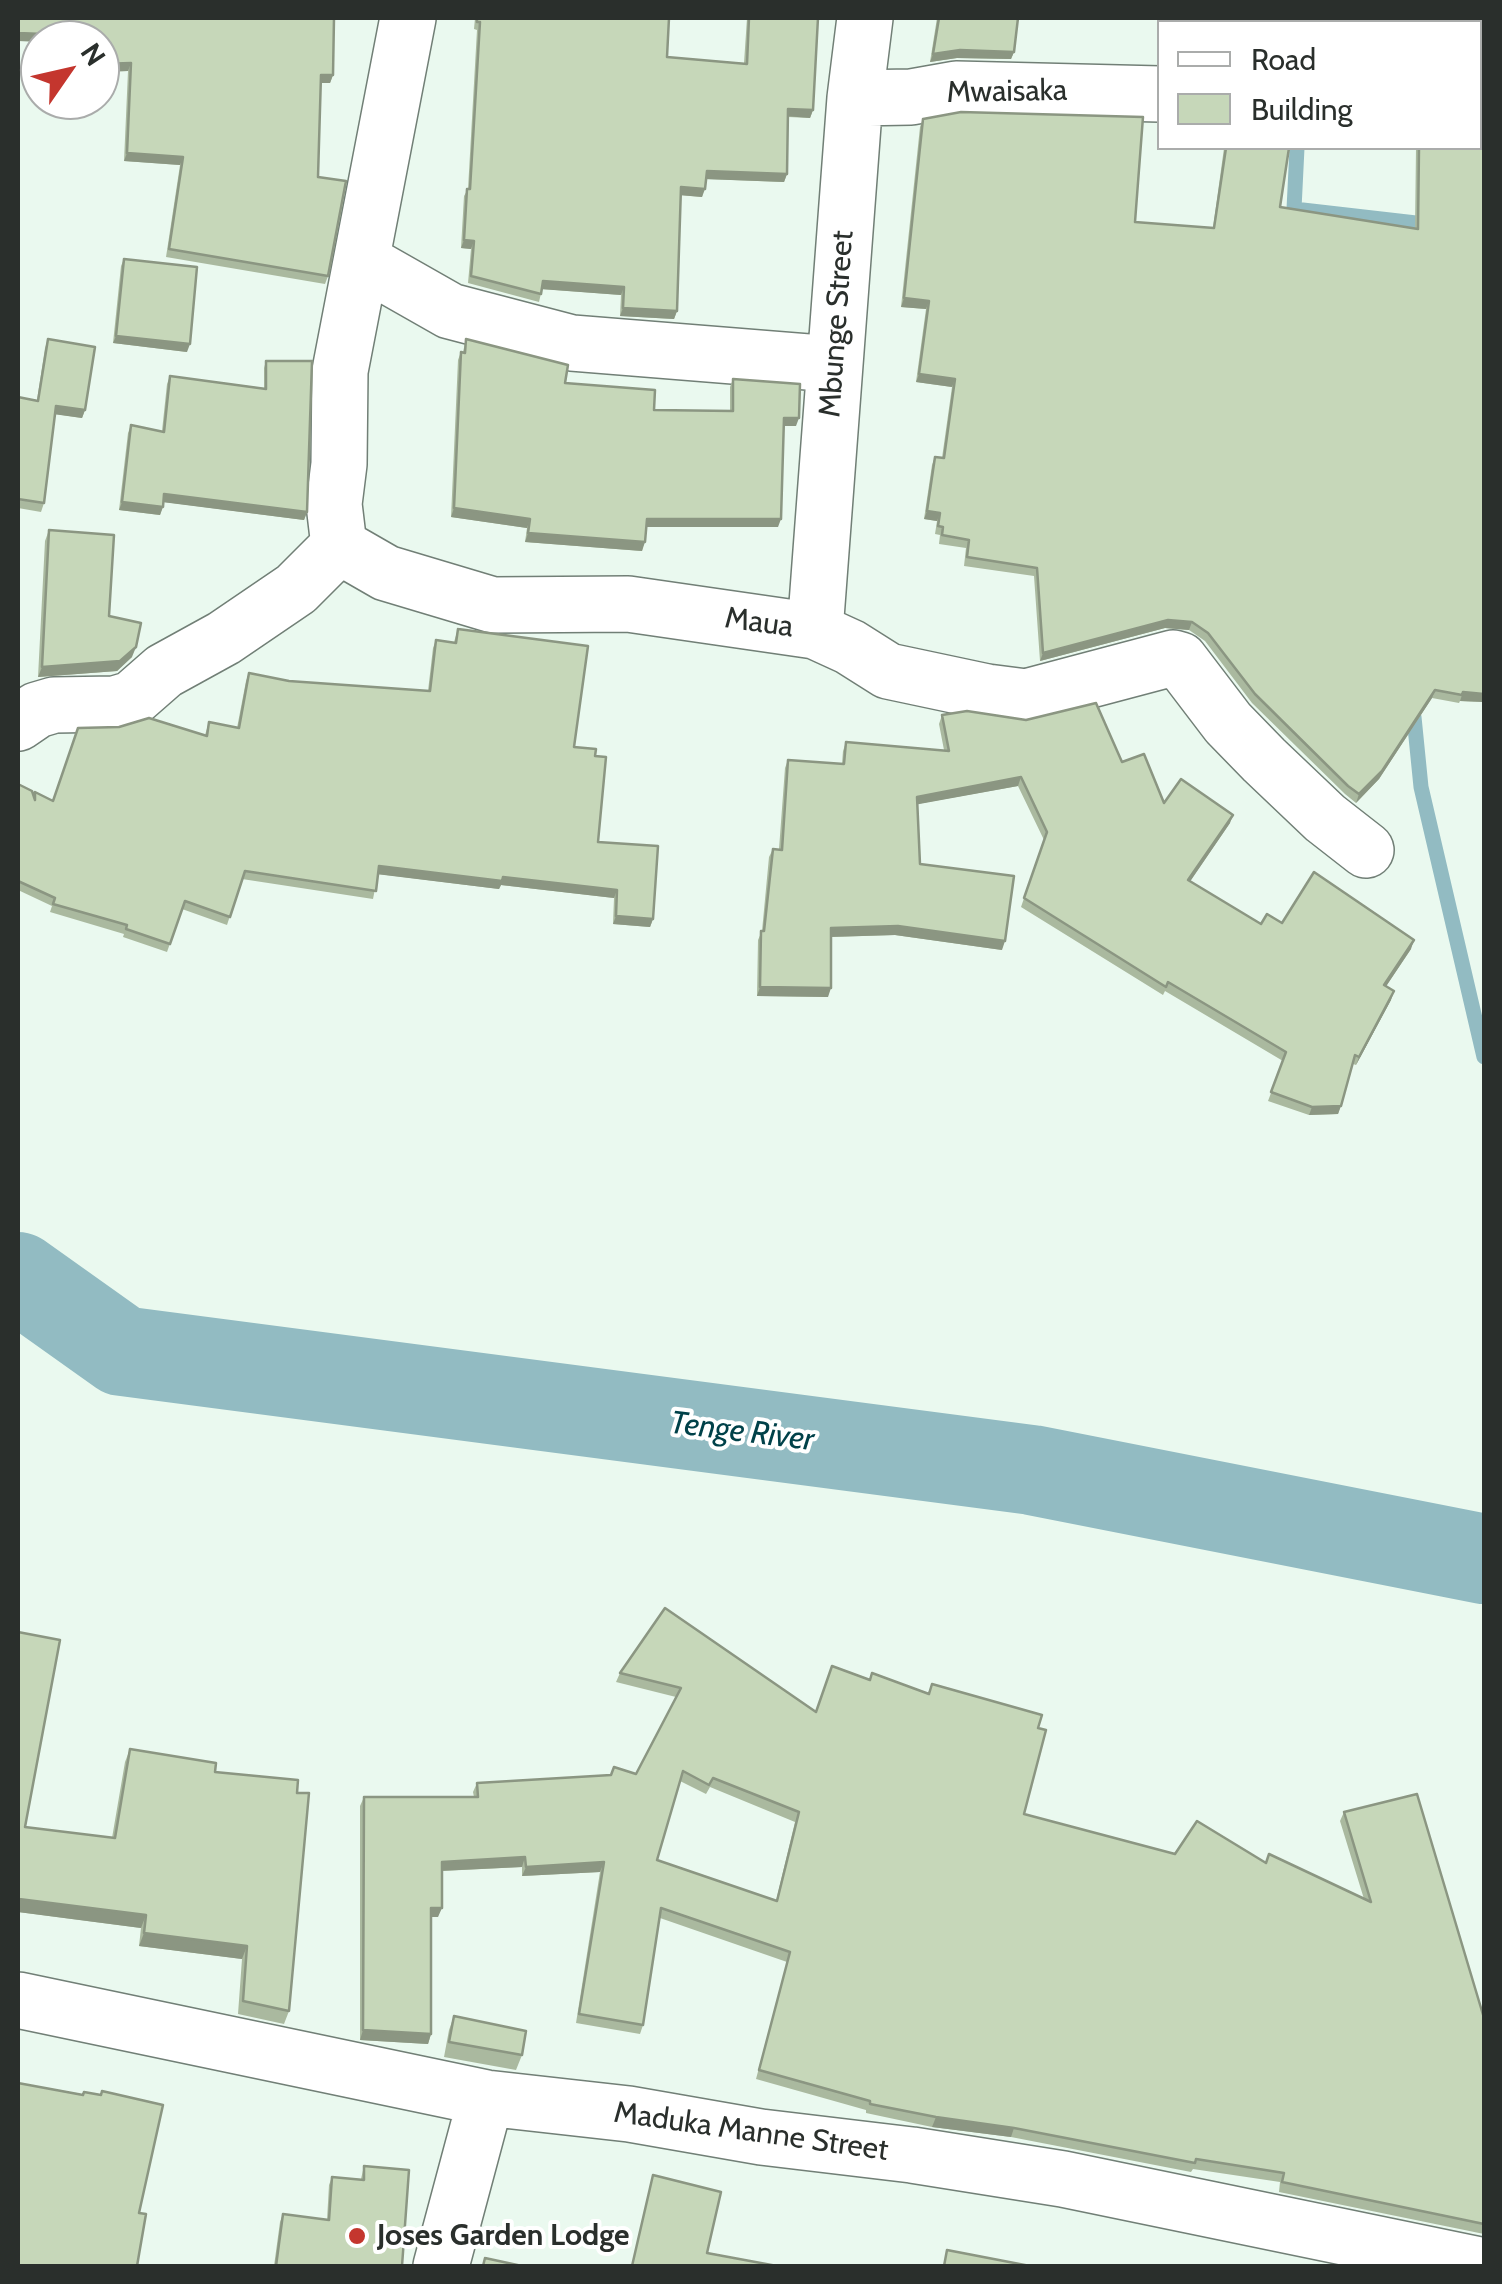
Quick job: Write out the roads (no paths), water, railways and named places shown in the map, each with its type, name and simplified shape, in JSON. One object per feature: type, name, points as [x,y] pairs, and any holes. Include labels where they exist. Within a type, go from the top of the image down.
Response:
[{"type":"street","points":[[18,723],[54,704],[115,704],[132,699],[164,671],[224,638],[296,589],[338,546],[334,504],[339,464],[340,372],[408,18]]},
{"type":"street","name":"Mbunge Street","points":[[815,631],[833,364],[865,18]]},
{"type":"street","name":"Mwaisaka","points":[[855,98],[911,97],[956,89],[1157,94]]},
{"type":"street","points":[[362,261],[450,311],[572,343],[833,364]]},
{"type":"street","name":"Maua","points":[[338,546],[386,573],[493,605],[628,604],[815,631],[888,671],[987,692],[1026,697],[1173,658],[1184,663],[1228,723],[1264,760],[1366,850]]},
{"type":"street","name":"Maduka Manne Street","points":[[18,2000],[486,2098],[629,2114],[1063,2178],[1484,2266]]},
{"type":"street","points":[[440,2266],[486,2098]]},
{"type":"waterway","points":[[1364,18],[1382,20]]},
{"type":"waterway","points":[[1284,225],[1294,209],[1297,150]]},
{"type":"waterway","points":[[1294,209],[1416,223]]},
{"type":"waterway","points":[[1403,711],[1414,717],[1421,787],[1484,1057]]},
{"type":"waterway","name":"Tenge River","points":[[18,1277],[122,1351],[1032,1470],[1484,1559]]},
{"type":"place","name":"Joses Garden Lodge","points":[[357,2236]]}]
